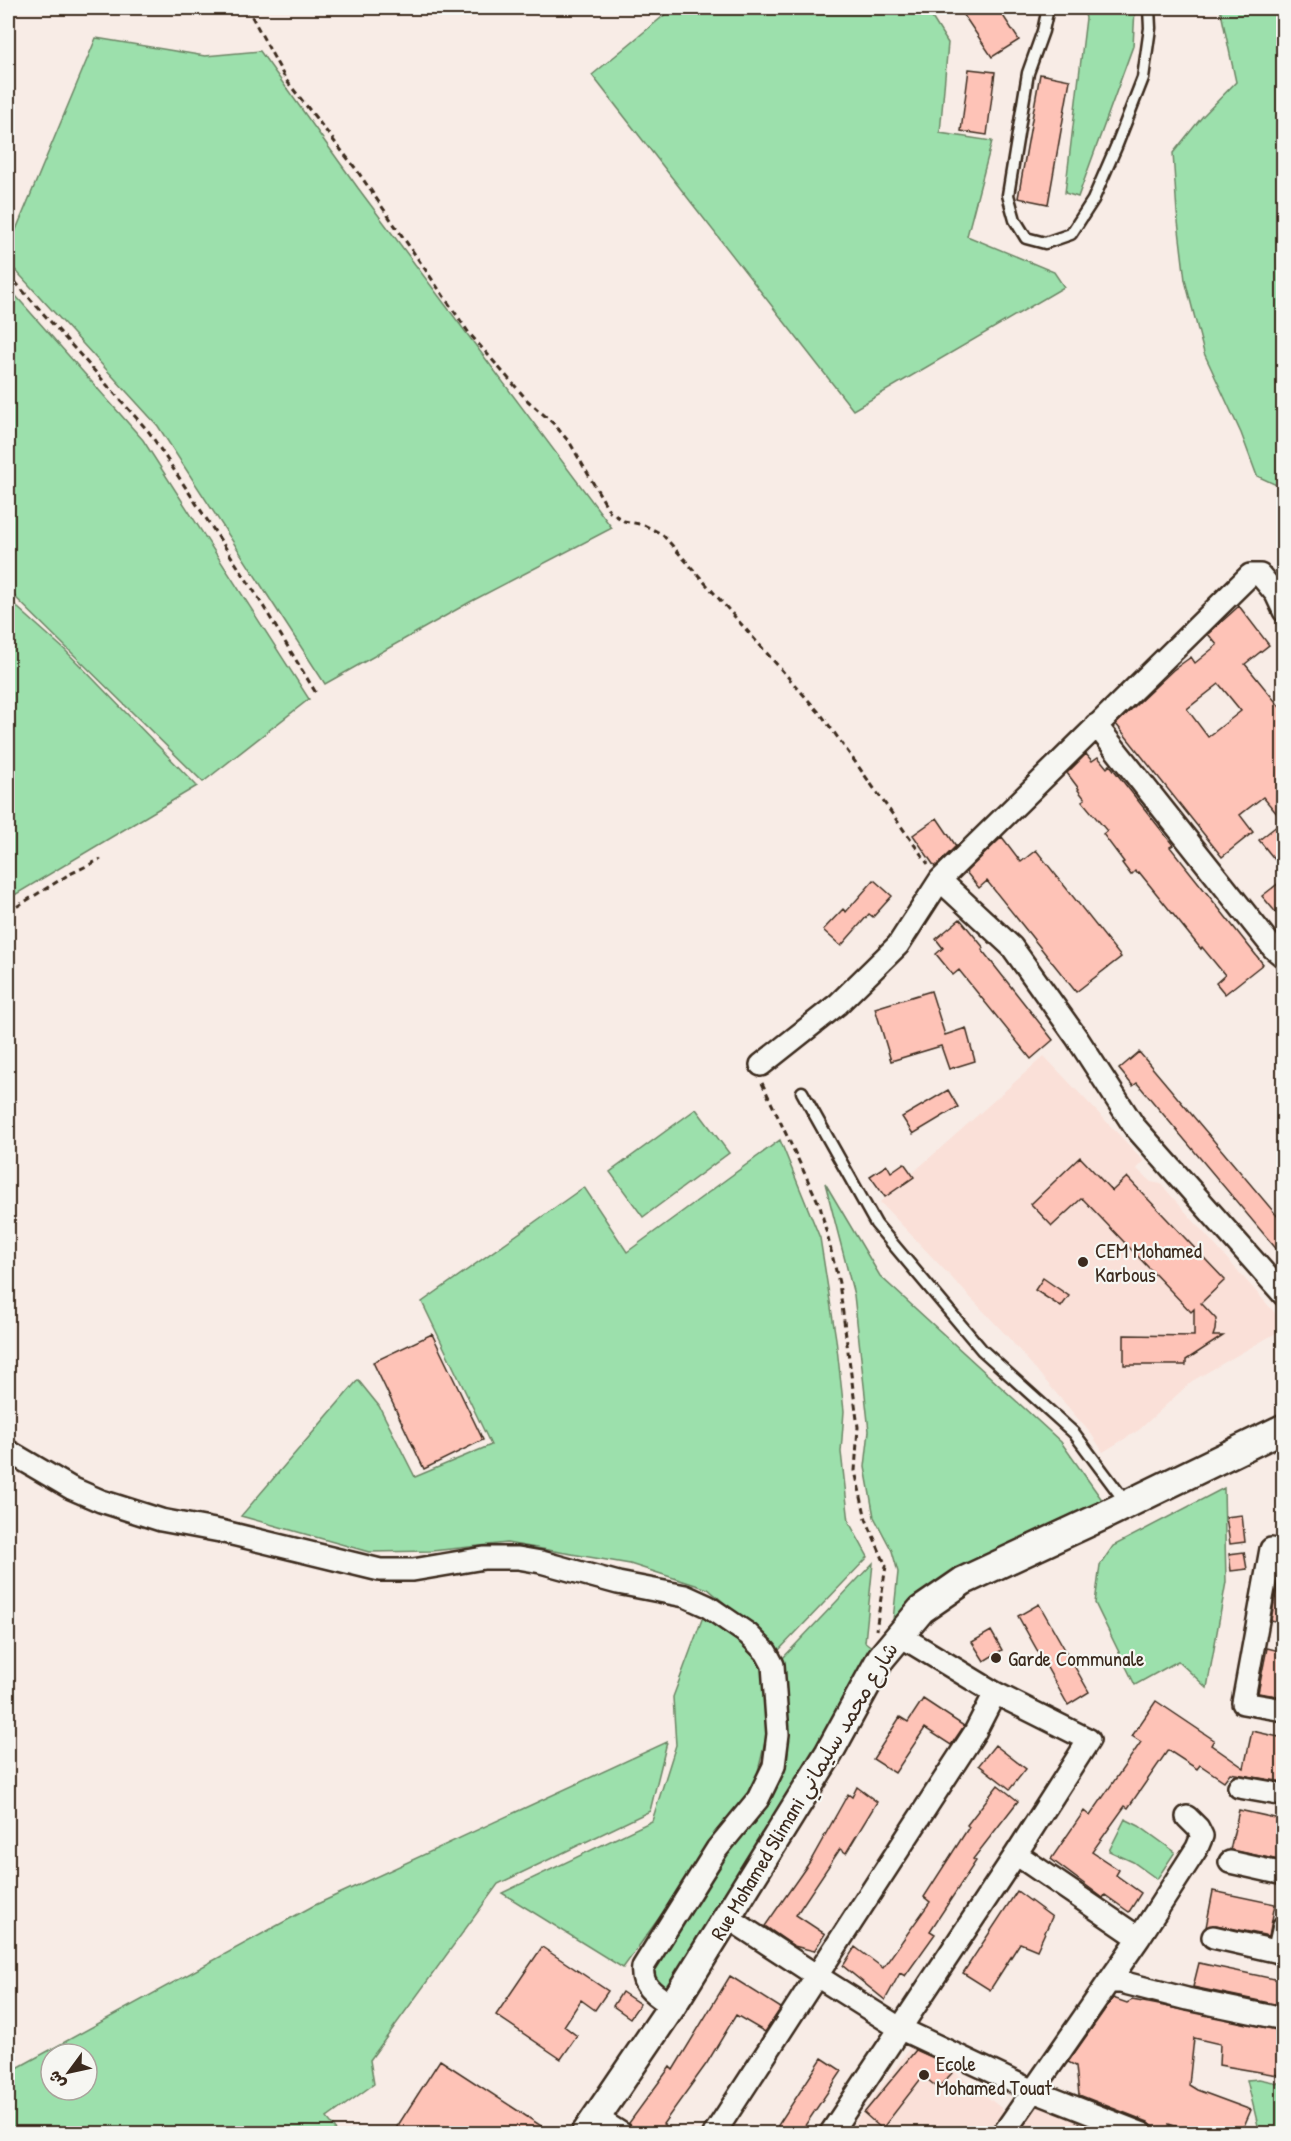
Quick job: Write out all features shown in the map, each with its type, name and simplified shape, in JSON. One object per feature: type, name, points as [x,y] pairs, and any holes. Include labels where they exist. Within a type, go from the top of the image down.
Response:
[{"type":"street","points":[[761,1065],[838,1004],[898,945],[940,880],[1250,575],[1260,575],[1276,594],[1284,611]]},
{"type":"street","points":[[1096,725],[1273,948],[1284,957]]},
{"type":"street","points":[[940,880],[1012,947],[1077,1038],[1134,1126],[1284,1295]]},
{"type":"street","name":"Rue Mohamed Slimani شارع محمد سليماني","points":[[590,2125],[672,2006],[829,1753],[881,1658],[921,1610],[963,1581],[1284,1428]]},
{"type":"street","points":[[8,1451],[71,1488],[101,1501],[162,1520],[220,1531],[380,1570],[413,1570],[484,1558],[518,1558],[541,1562],[618,1583],[685,1596],[707,1606],[748,1634],[766,1652],[773,1665],[778,1734],[774,1766],[758,1799],[723,1840],[643,1967],[642,1979],[647,1988],[672,2006]]},
{"type":"street","points":[[1284,1551],[1271,1549],[1243,1703],[1284,1710]]},
{"type":"street","points":[[830,2133],[901,2029],[1089,1740],[893,1642]]},
{"type":"street","points":[[714,2133],[975,1732],[995,1693]]},
{"type":"street","points":[[1239,1787],[1284,1795]]},
{"type":"street","points":[[1003,2133],[1139,1938],[1197,1848],[1202,1836],[1198,1828],[1186,1817]]},
{"type":"street","points":[[1016,1854],[1139,1938]]},
{"type":"street","points":[[1230,1862],[1284,1874]]},
{"type":"street","points":[[727,1917],[901,2029],[1033,2091],[1143,2133]]},
{"type":"street","points":[[1213,1937],[1281,1952],[1284,1926]]},
{"type":"street","points":[[1109,1982],[1121,1982],[1187,1999],[1284,2019]]},
{"type":"street","points":[[590,2125],[622,2133]]},
{"type":"lane","points":[[1048,8],[1043,31],[1028,73],[1008,195],[1015,220],[1026,238],[1045,243],[1071,234],[1093,200],[1143,78],[1150,28],[1149,8]]},
{"type":"lane","points":[[802,1092],[876,1224],[982,1350],[1074,1433],[1127,1504]]},
{"type":"path","points":[[245,8],[286,80],[356,169],[470,333],[528,401],[553,423],[570,443],[610,512],[624,521],[644,525],[662,534],[823,717],[940,880]]},
{"type":"path","points":[[8,274],[149,432],[254,591],[316,693]]},
{"type":"path","points":[[8,912],[68,875],[101,859]]},
{"type":"path","points":[[761,1065],[760,1080],[820,1206],[839,1283],[858,1427],[855,1470],[866,1519],[886,1566],[879,1597],[875,1638],[893,1642]]},
{"type":"shaded area","name":"CEM Mohamed Karbous","points":[[1044,1056],[1144,1161],[1137,1169],[1151,1182],[1161,1184],[1283,1322],[1283,1329],[1192,1381],[1139,1430],[1103,1452],[1092,1435],[1007,1336],[880,1202]]},
{"type":"shaded area","name":"Ecole Mohamed Touat","points":[[915,2041],[1004,2110],[987,2133],[847,2134]]},
{"type":"shaded area","points":[[1038,2103],[1109,2133],[1017,2134]]},
{"type":"green space","points":[[673,8],[926,8],[948,43],[940,133],[992,141],[967,236],[1054,272],[1064,287],[853,410],[592,75]]},
{"type":"green space","points":[[1083,8],[1135,8],[1133,46],[1078,197],[1065,193],[1086,18]]},
{"type":"green space","points":[[1220,8],[1283,8],[1283,488],[1257,476],[1241,433],[1204,353],[1185,280],[1173,153],[1202,117],[1236,82]]},
{"type":"green space","points":[[96,38],[205,56],[260,51],[358,188],[612,528],[470,602],[325,684],[158,426],[8,262],[8,249]]},
{"type":"green space","points":[[8,287],[143,440],[309,699],[203,782],[8,590]]},
{"type":"green space","points":[[8,599],[65,650],[197,786],[8,899]]},
{"type":"green space","points":[[696,1109],[729,1153],[643,1217],[610,1172]]},
{"type":"green space","points":[[780,1140],[820,1238],[836,1339],[844,1411],[841,1452],[849,1522],[868,1557],[779,1650],[708,1589],[630,1564],[507,1543],[432,1551],[369,1552],[241,1516],[358,1380],[379,1406],[415,1477],[491,1445],[422,1302],[584,1187],[627,1252]]},
{"type":"green space","points":[[825,1183],[880,1276],[1061,1442],[1105,1504],[977,1562],[917,1595],[892,1630],[898,1572],[892,1551],[874,1517],[865,1467],[869,1431],[854,1295]]},
{"type":"green space","points":[[1224,1488],[1226,1582],[1207,1688],[1178,1661],[1135,1685],[1095,1603],[1100,1565],[1113,1546]]},
{"type":"green space","points":[[873,1563],[865,1642],[877,1651],[669,1996],[648,1974],[729,1845],[782,1774],[786,1693],[782,1659]]},
{"type":"green space","points":[[704,1614],[728,1627],[762,1667],[767,1734],[753,1792],[716,1839],[623,1968],[502,1893],[652,1821],[676,1745],[673,1697]]},
{"type":"green space","points":[[667,1742],[650,1811],[498,1884],[370,2060],[374,2084],[327,2118],[336,2133],[8,2133],[8,2073],[39,2056],[39,2102],[99,2102],[99,2042],[65,2042],[313,1906]]},
{"type":"green space","points":[[1125,1819],[1139,1826],[1175,1852],[1157,1879],[1133,1862],[1109,1851]]},
{"type":"green space","points":[[1259,2079],[1283,2084],[1283,2133],[1259,2130],[1247,2080]]},
{"type":"building","points":[[959,8],[998,8],[1019,40],[992,57]]},
{"type":"building","points":[[969,69],[995,72],[987,135],[961,131]]},
{"type":"building","points":[[1040,74],[1070,80],[1048,204],[1018,198]]},
{"type":"building","points":[[1239,606],[1269,645],[1245,664],[1284,712],[1284,871],[1259,840],[1283,821],[1263,797],[1240,815],[1253,832],[1222,857],[1116,724],[1173,670],[1191,657],[1195,663],[1217,645],[1208,634]],"holes":[[[1219,684],[1241,711],[1208,737],[1187,709]]]},
{"type":"building","points":[[1086,754],[1092,761],[1098,757],[1107,768],[1110,765],[1173,845],[1170,847],[1263,964],[1225,994],[1216,983],[1225,975],[1139,872],[1135,871],[1131,875],[1103,834],[1107,831],[1082,801],[1085,799],[1067,773]]},
{"type":"building","points":[[937,818],[956,846],[935,867],[913,835]]},
{"type":"building","points":[[1002,837],[1021,862],[1036,850],[1121,957],[1076,992],[987,881],[979,888],[966,872]]},
{"type":"building","points":[[1284,879],[1284,922],[1262,896]]},
{"type":"building","points":[[874,880],[892,896],[873,917],[869,914],[841,946],[823,930],[843,909],[846,912]]},
{"type":"building","points":[[960,919],[1053,1040],[1031,1059],[959,970],[953,975],[936,954],[943,948],[936,939]]},
{"type":"building","points":[[931,991],[945,1035],[966,1028],[975,1061],[949,1069],[941,1046],[891,1061],[875,1008]]},
{"type":"building","points":[[1139,1052],[1284,1224],[1284,1258],[1137,1083],[1133,1086],[1119,1069]]},
{"type":"building","points":[[948,1090],[958,1107],[913,1134],[902,1117]]},
{"type":"building","points":[[1080,1157],[1112,1191],[1127,1177],[1225,1280],[1201,1303],[1216,1319],[1213,1336],[1223,1336],[1186,1360],[1186,1365],[1124,1365],[1124,1335],[1194,1336],[1194,1309],[1191,1312],[1082,1198],[1052,1226],[1031,1204]]},
{"type":"building","points":[[904,1163],[914,1177],[885,1197],[870,1176],[887,1165],[891,1172]]},
{"type":"building","points":[[1043,1278],[1069,1296],[1061,1307],[1035,1290]]},
{"type":"building","points":[[432,1334],[483,1440],[424,1469],[373,1362]]},
{"type":"building","points":[[1242,1515],[1245,1542],[1230,1544],[1226,1517]]},
{"type":"building","points":[[1244,1552],[1247,1569],[1231,1571],[1229,1554]]},
{"type":"building","points":[[1280,1570],[1284,1571],[1284,1623],[1271,1620]]},
{"type":"building","points":[[1039,1604],[1089,1692],[1068,1705],[1018,1616]]},
{"type":"building","points":[[991,1631],[1002,1650],[984,1661],[972,1642]]},
{"type":"building","points":[[1267,1648],[1284,1652],[1284,1697],[1258,1693]]},
{"type":"building","points":[[923,1699],[964,1726],[951,1745],[925,1728],[895,1773],[873,1759],[900,1717],[908,1722]]},
{"type":"building","points":[[1156,1701],[1214,1740],[1211,1745],[1244,1768],[1252,1731],[1284,1738],[1284,1782],[1230,1773],[1224,1781],[1200,1765],[1197,1769],[1168,1750],[1128,1808],[1125,1806],[1092,1852],[1119,1870],[1116,1875],[1141,1893],[1129,1912],[1105,1895],[1103,1898],[1051,1859],[1084,1811],[1090,1816],[1141,1742],[1132,1736]]},
{"type":"building","points":[[995,1745],[1026,1769],[1010,1789],[979,1765]]},
{"type":"building","points":[[998,1785],[1018,1801],[973,1859],[976,1861],[930,1931],[935,1934],[905,1976],[900,1973],[885,2000],[843,1966],[855,1947],[883,1968],[930,1902],[924,1897],[969,1827],[967,1825]]},
{"type":"building","points":[[857,1787],[877,1802],[846,1853],[840,1849],[796,1915],[825,1934],[814,1951],[794,1946],[765,1926],[811,1860],[848,1794],[852,1797]]},
{"type":"building","points":[[1239,1810],[1284,1820],[1284,1861],[1230,1850]]},
{"type":"building","points":[[1017,1891],[1052,1917],[1037,1950],[1020,1943],[990,1990],[963,1973]]},
{"type":"building","points":[[1213,1891],[1275,1904],[1269,1936],[1216,1925],[1206,1927]]},
{"type":"building","points":[[542,1947],[608,1991],[595,2010],[581,2000],[564,2026],[577,2036],[561,2059],[496,2015]]},
{"type":"building","points":[[1199,1963],[1284,1981],[1284,2006],[1193,1987]]},
{"type":"building","points":[[730,1976],[781,2008],[765,2032],[736,2015],[707,2063],[663,2124],[676,2133],[635,2133],[629,2123],[670,2067],[673,2070]]},
{"type":"building","points":[[622,1992],[640,2004],[630,2018],[613,2006]]},
{"type":"building","points":[[1113,1998],[1127,2003],[1132,2000],[1284,2031],[1284,2076],[1219,2065],[1220,2044],[1194,2038],[1189,2085],[1251,2110],[1241,2133],[1198,2133],[1169,2124],[1170,2130],[1154,2128],[1148,2122],[1079,2095],[1076,2066],[1068,2062]]},
{"type":"building","points":[[916,2050],[934,2058],[952,2073],[938,2088],[923,2076],[882,2129],[864,2113]]},
{"type":"building","points":[[822,2058],[842,2071],[800,2133],[773,2133]]},
{"type":"building","points":[[440,2060],[552,2133],[393,2133]]},
{"type":"place","name":"CEM Mohamed Karbous","points":[[1083,1262]]},
{"type":"place","name":"Garde Communale","points":[[996,1658]]},
{"type":"place","name":"Ecole Mohamed Touat","points":[[924,2075]]}]
